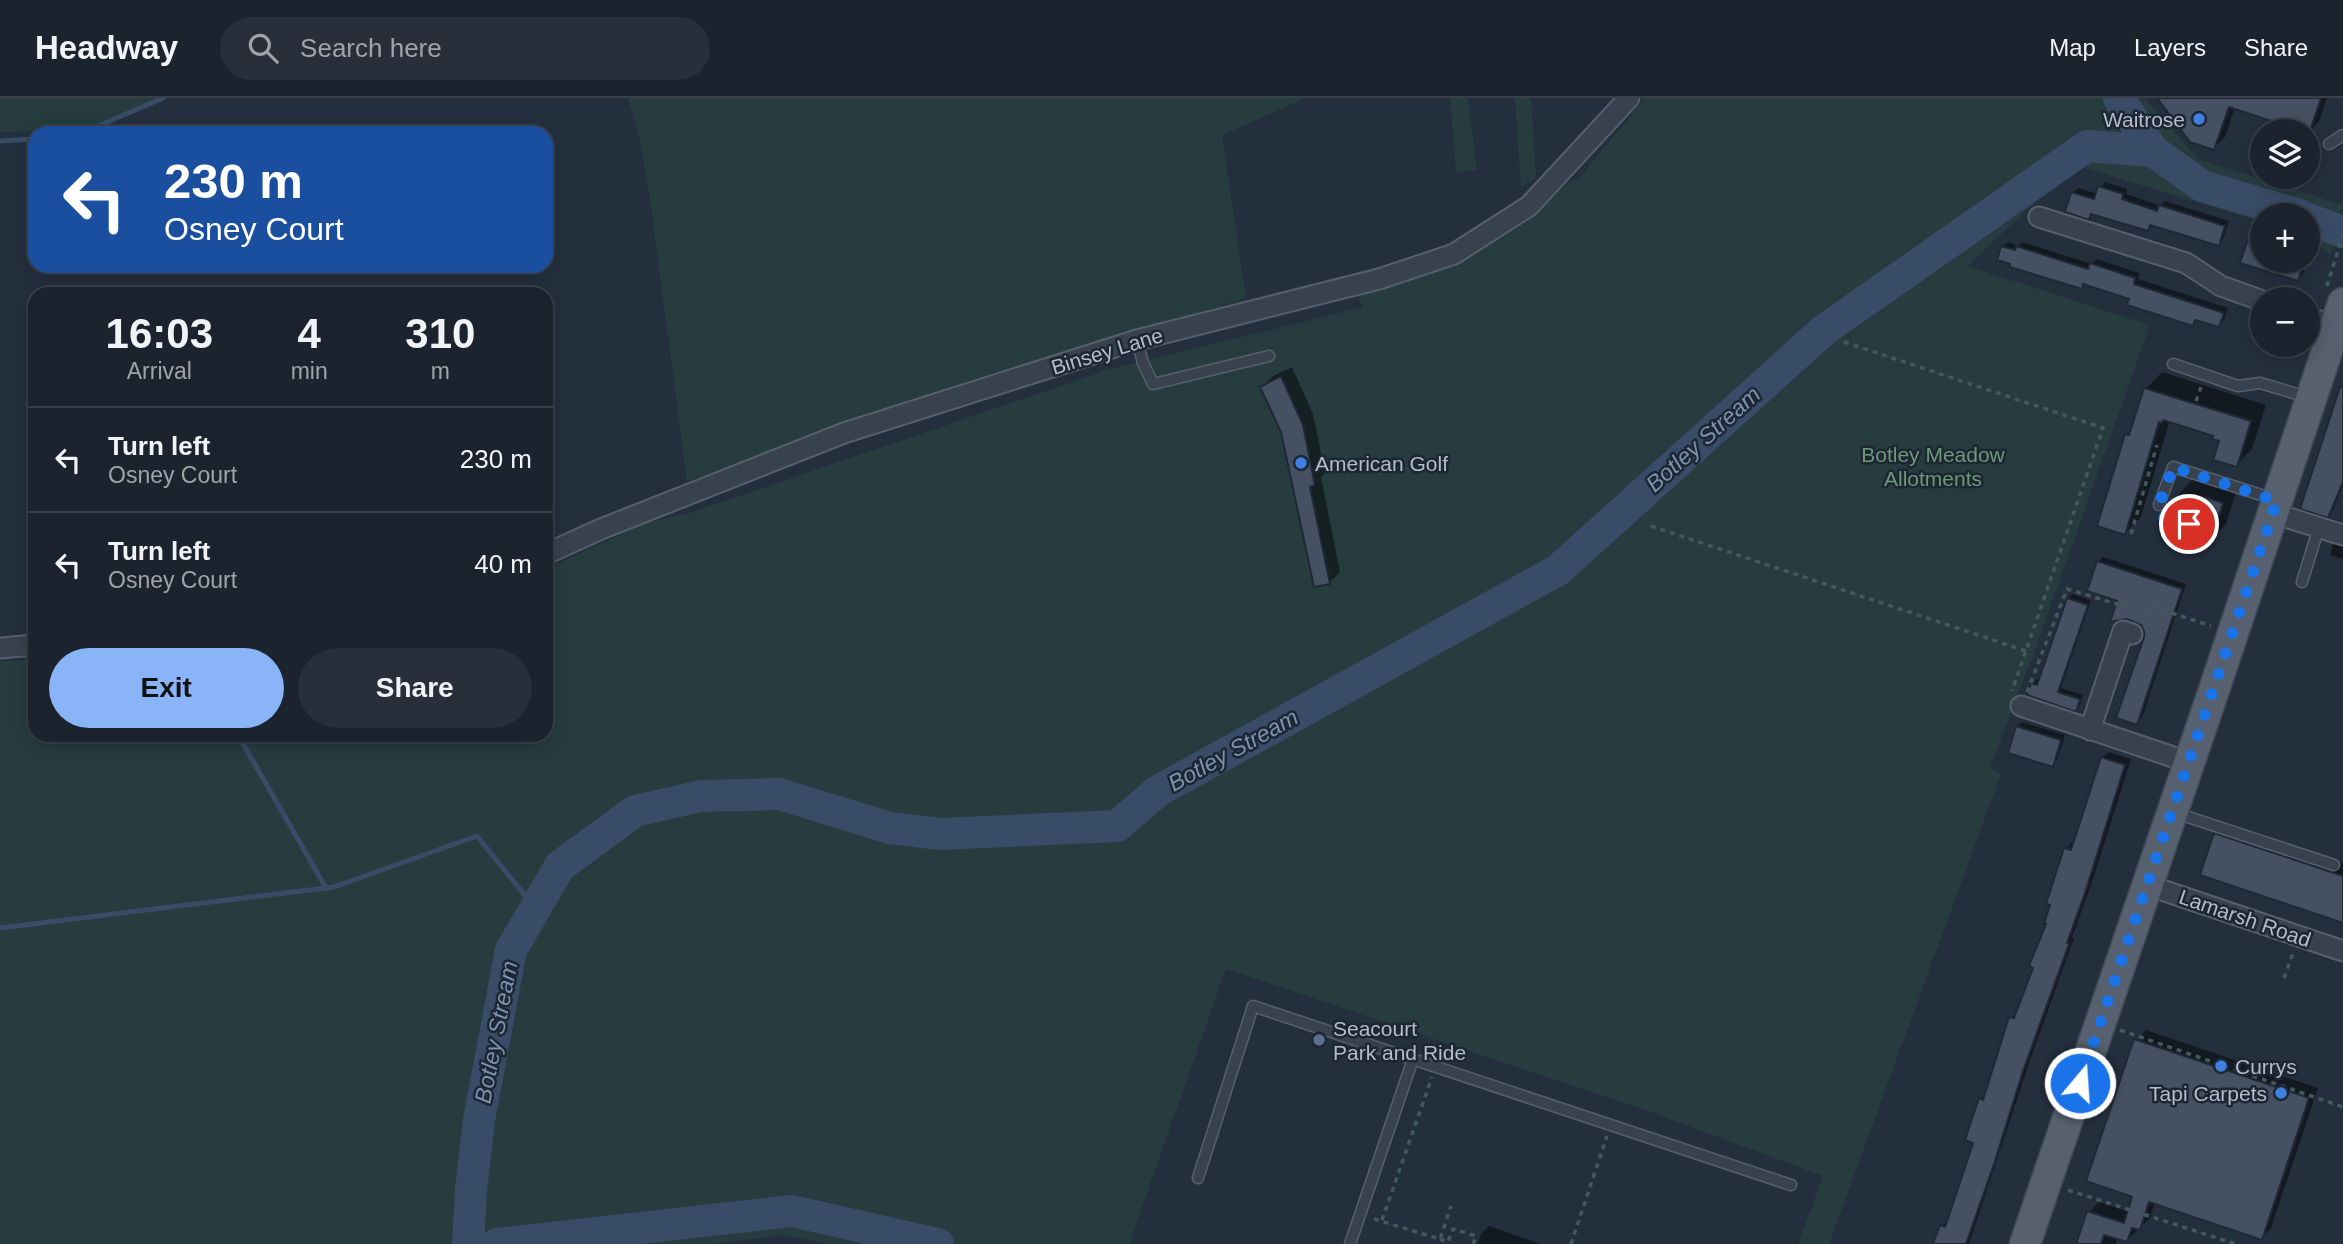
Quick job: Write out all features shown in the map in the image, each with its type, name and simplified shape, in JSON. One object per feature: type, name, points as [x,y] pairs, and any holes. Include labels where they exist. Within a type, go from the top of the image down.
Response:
[{"type":"main road","points":[[2025,1244],[2275,507],[2331,330]]},
{"type":"street","name":"Binsey Lane","points":[[553,551],[601,529],[844,433],[1137,340],[1379,279],[1454,254],[1529,206],[1629,98]]},
{"type":"street","points":[[2039,217],[2186,263],[2221,286],[2250,296]]},
{"type":"street","points":[[2275,507],[2343,535]]},
{"type":"street","points":[[2090,730],[2123,631],[2132,634]]},
{"type":"street","points":[[0,648],[28,646]]},
{"type":"street","points":[[2021,706],[2188,762]]},
{"type":"street","name":"Lamarsh Road","points":[[2147,885],[2343,951]]},
{"type":"lane","points":[[2329,144],[2343,135]]},
{"type":"lane","points":[[1137,340],[1143,363],[1153,384],[1269,356]]},
{"type":"lane","points":[[2173,364],[2238,386],[2260,383],[2310,398]]},
{"type":"lane","points":[[2159,505],[2173,467],[2275,507]]},
{"type":"lane","points":[[2302,582],[2319,527]]},
{"type":"lane","points":[[2172,812],[2334,865]]},
{"type":"lane","points":[[1198,1178],[1253,1006],[1791,1185]]},
{"type":"lane","points":[[1350,1244],[1413,1059]]},
{"type":"path","points":[[2336,260],[2343,234]]},
{"type":"path","points":[[1844,342],[2103,428],[2009,702],[2021,706],[2067,590],[2140,611],[2154,607],[2211,626]]},
{"type":"path","points":[[2131,534],[2157,446]]},
{"type":"path","points":[[2159,505],[2166,524],[2175,530],[2185,533],[2189,524]]},
{"type":"path","points":[[1651,526],[2026,650]]},
{"type":"path","points":[[2132,634],[2140,611]]},
{"type":"path","points":[[2284,978],[2292,956]]},
{"type":"path","points":[[2115,1028],[2343,1107]]},
{"type":"path","points":[[1382,1220],[1436,1067]]},
{"type":"path","points":[[1572,1244],[1611,1125]]},
{"type":"path","points":[[2046,1182],[2236,1244]]},
{"type":"path","points":[[1440,1239],[1451,1206]]},
{"type":"path","points":[[1370,1231],[1374,1218],[1454,1244]]},
{"type":"path","points":[[1448,1242],[1453,1228],[1476,1236],[1473,1244]]},
{"type":"green space","points":[[0,98],[160,98],[103,126],[28,126],[28,131],[0,132]]},
{"type":"green space","points":[[628,98],[1306,98],[1222,135],[1246,298],[989,378],[687,481],[649,192],[639,136]]},
{"type":"green space","points":[[1450,98],[1468,98],[1477,170],[1456,172]]},
{"type":"green space","points":[[1515,98],[1531,98],[1536,177],[1521,187]]},
{"type":"green space","name":"Botley Meadow Allotments","points":[[1645,98],[2145,98],[2198,159],[2250,175],[2250,189],[2293,189],[2343,205],[2331,255],[2320,247],[2320,203],[2250,203],[2250,218],[2075,165],[1967,266],[2150,325],[2031,661],[1990,767],[2001,774],[1829,1244],[1798,1244],[1823,1176],[1651,1112],[1226,969],[1129,1244],[831,1244],[784,1235],[710,1244],[0,1244],[0,661],[28,659],[28,742],[553,742],[553,566],[645,523],[687,514],[1107,370],[1363,307],[1357,294],[1468,253],[1583,174]]},
{"type":"building","name":"Waitrose","points":[[2157,98],[2321,98],[2314,119],[2265,119],[2229,107],[2214,150],[2190,142]]},
{"type":"building","points":[[2098,186],[2123,194],[2122,199],[2157,211],[2159,205],[2225,226],[2219,246],[2150,225],[2148,231],[2091,214],[2089,220],[2065,212],[2071,192],[2094,199]]},
{"type":"building","points":[[2247,242],[2250,243],[2250,266],[2240,263]]},
{"type":"building","points":[[2001,246],[2015,250],[2016,246],[2088,269],[2090,263],[2135,278],[2134,284],[2224,313],[2219,327],[2195,320],[2193,326],[2127,305],[2129,299],[2083,284],[2082,289],[2010,267],[2010,264],[1997,260]]},
{"type":"building","points":[[2272,273],[2300,273],[2298,281]]},
{"type":"building","points":[[1281,376],[1303,425],[1315,485],[1310,487],[1330,584],[1314,587],[1281,432],[1260,387]]},
{"type":"building","points":[[2340,387],[2343,387],[2343,482],[2328,518],[2300,509]]},
{"type":"building","points":[[2144,388],[2251,421],[2237,467],[2213,460],[2219,441],[2212,439],[2213,436],[2163,420],[2162,423],[2159,422],[2125,535],[2097,526],[2125,434],[2129,435]]},
{"type":"building","points":[[2177,494],[2201,501],[2202,496],[2223,503],[2211,543],[2190,536],[2194,523],[2170,515]]},
{"type":"building","points":[[2097,561],[2182,589],[2137,725],[2116,718],[2144,631],[2141,625],[2127,619],[2110,622],[2117,601],[2087,591]]},
{"type":"building","points":[[2067,598],[2088,605],[2058,692],[2080,699],[2076,712],[2027,695],[2031,683],[2037,685]]},
{"type":"building","points":[[2016,726],[2061,740],[2053,767],[2008,753]]},
{"type":"building","points":[[2101,757],[2125,765],[2067,943],[2069,944],[2023,1071],[1994,1164],[1966,1244],[1933,1244],[1940,1225],[1945,1227],[1973,1143],[1965,1140],[1979,1098],[1983,1100],[2009,1017],[2014,1018],[2033,968],[2029,966],[2046,924],[2050,905],[2046,904],[2064,848],[2071,850]]},
{"type":"building","points":[[2214,833],[2343,876],[2343,923],[2200,875]]},
{"type":"building","points":[[2134,1039],[2309,1098],[2262,1240],[2149,1202],[2140,1230],[2132,1228],[2127,1242],[2104,1235],[2101,1244],[2076,1244],[2087,1211],[2124,1223],[2132,1197],[2086,1181]]},
{"type":"waterway","points":[[98,126],[163,98]]},
{"type":"waterway","points":[[2119,98],[2153,151],[2202,186],[2259,203]]},
{"type":"waterway","points":[[0,141],[28,139]]},
{"type":"waterway","name":"Botley Stream","points":[[468,1244],[479,1120],[511,950],[560,866],[635,811],[701,796],[779,794],[890,828],[940,834],[1117,826],[1158,791],[1558,570],[1824,330],[2087,146],[2153,151]]},
{"type":"waterway","points":[[2320,223],[2343,232]]},
{"type":"waterway","points":[[242,742],[326,888]]},
{"type":"waterway","points":[[0,928],[334,887],[477,836],[535,908]]},
{"type":"waterway","points":[[497,1244],[792,1211],[938,1244]]},
{"type":"place","name":"Waitrose","points":[[2199,119]]},
{"type":"place","name":"American Golf","points":[[1301,463]]},
{"type":"place","name":"Seacourt Park and Ride","points":[[1319,1040]]},
{"type":"place","name":"Currys","points":[[2221,1066]]},
{"type":"place","name":"Tapi Carpets","points":[[2281,1093]]},
{"type":"route","points":[[2080,1083],[2277,501],[2173,467],[2159,505],[2166,524],[2175,530],[2185,533],[2189,524]]}]
